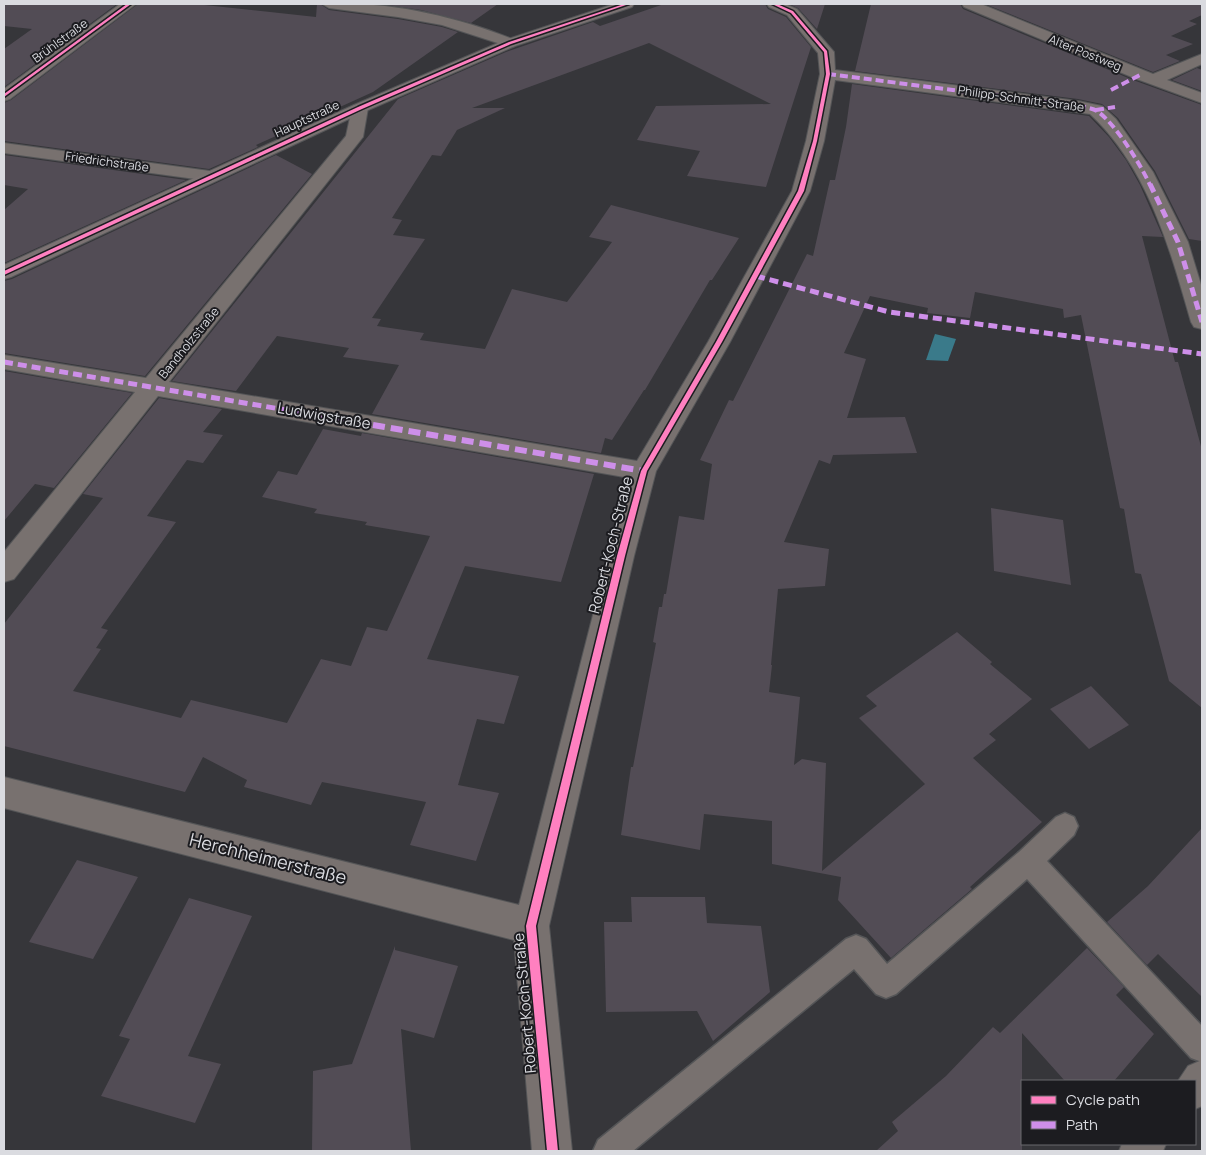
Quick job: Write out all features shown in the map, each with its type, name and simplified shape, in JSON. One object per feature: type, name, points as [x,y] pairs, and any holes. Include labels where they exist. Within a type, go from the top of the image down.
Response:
[{"type":"street","name":"Brühlstraße","points":[[4,96],[129,4]]},
{"type":"street","points":[[329,4],[395,11],[481,31],[510,43]]},
{"type":"street","name":"Hauptstraße","points":[[4,272],[360,108],[510,43],[627,4]]},
{"type":"street","name":"Robert-Koch-Straße","points":[[552,1151],[531,926],[619,565],[644,471],[719,342],[801,191],[815,141],[828,74],[826,52],[792,12],[774,4]]},
{"type":"street","name":"Alter Postweg","points":[[969,4],[1153,80],[1202,98]]},
{"type":"street","points":[[1153,80],[1202,60]]},
{"type":"street","name":"Philipp-Schmitt-Straße","points":[[828,74],[1078,106],[1096,110],[1110,123],[1148,181],[1178,242],[1202,322]]},
{"type":"street","name":"Bandholzstraße","points":[[4,571],[154,387],[354,136],[360,108]]},
{"type":"street","name":"Friedrichstraße","points":[[4,148],[210,176]]},
{"type":"street","name":"Ludwigstraße","points":[[4,362],[644,471]]},
{"type":"street","name":"Herchheimerstraße","points":[[4,792],[531,926]]},
{"type":"lane","points":[[609,1151],[856,949],[886,984],[1028,862],[1065,826]]},
{"type":"lane","points":[[1028,862],[1202,1047]]},
{"type":"water","points":[[935,334],[956,339],[948,361],[926,360]]},
{"type":"building","points":[[4,4],[117,4],[4,87],[4,49],[32,29],[4,26]]},
{"type":"building","points":[[138,4],[195,4],[316,17],[317,4],[320,4],[329,10],[398,19],[458,32],[373,92],[256,145],[258,147],[209,169],[4,141],[4,103],[11,100]]},
{"type":"building","points":[[381,4],[498,4],[471,23],[421,10]]},
{"type":"building","points":[[664,4],[765,4],[768,9],[786,17],[811,47],[766,187],[687,176],[700,151],[637,140],[656,106],[771,104],[649,43],[472,108],[505,108],[457,130],[441,156],[432,155],[392,218],[402,220],[393,235],[425,239],[372,318],[381,319],[377,326],[424,333],[420,340],[485,349],[512,289],[567,302],[612,242],[589,237],[611,205],[739,238],[712,280],[710,280],[645,390],[612,440],[605,438],[601,453],[372,414],[399,365],[343,357],[349,348],[277,336],[236,391],[172,381],[398,99],[506,52],[593,22],[600,26]]},
{"type":"building","points":[[789,4],[825,4],[817,29],[798,8]]},
{"type":"building","points":[[871,4],[960,4],[963,9],[1133,80],[1202,105],[1202,241],[1189,239],[1155,171],[1118,118],[1102,104],[1078,99],[855,71]]},
{"type":"building","points":[[985,4],[1202,4],[1202,15],[1189,21],[1197,24],[1171,36],[1193,44],[1166,55],[1180,61],[1153,72]]},
{"type":"building","points":[[1197,68],[1202,70],[1202,91],[1172,80]]},
{"type":"building","points":[[852,84],[1089,116],[1109,137],[1126,160],[1140,185],[1163,237],[1142,236],[1175,362],[1178,362],[1202,450],[1202,708],[1169,681],[1141,574],[1135,573],[1124,509],[1120,508],[1081,315],[1064,318],[1063,309],[975,292],[970,318],[927,313],[928,308],[870,296],[844,353],[866,359],[847,418],[905,417],[917,453],[833,455],[830,464],[819,460],[784,542],[829,549],[825,586],[778,589],[771,665],[769,692],[800,697],[794,765],[802,759],[826,763],[822,871],[925,784],[859,718],[877,706],[866,696],[957,632],[992,662],[990,664],[1032,699],[989,734],[996,740],[973,758],[1042,822],[970,887],[972,889],[891,958],[838,900],[841,877],[772,864],[772,821],[704,814],[700,850],[621,835],[631,767],[633,767],[656,643],[653,642],[659,607],[662,607],[664,594],[666,594],[679,516],[704,520],[712,464],[700,460],[729,400],[733,401],[807,254],[813,256],[830,180],[835,180],[846,127]]},
{"type":"building","points":[[4,155],[186,180],[4,263],[4,210],[28,189],[4,185]]},
{"type":"building","points":[[276,155],[312,174],[145,376],[4,353],[4,281],[12,279]]},
{"type":"building","points":[[4,371],[132,393],[54,488],[35,484],[4,521]]},
{"type":"building","points":[[159,398],[222,409],[203,432],[223,435],[203,463],[187,460],[147,516],[176,522],[101,628],[108,630],[96,648],[101,649],[73,691],[181,718],[191,700],[287,723],[321,659],[351,666],[367,627],[387,631],[430,536],[365,525],[367,522],[314,513],[317,509],[262,497],[278,471],[297,475],[323,429],[361,436],[362,433],[594,474],[561,582],[465,566],[427,659],[519,676],[504,724],[477,719],[458,785],[499,793],[476,861],[410,845],[426,802],[322,782],[311,805],[244,787],[247,780],[203,757],[185,792],[4,746],[4,624],[103,498],[83,494]]},
{"type":"building","points":[[991,508],[1063,520],[1071,585],[994,571]]},
{"type":"building","points":[[1091,686],[1129,725],[1089,749],[1050,709]]},
{"type":"building","points":[[1202,828],[1202,997],[1158,954],[1147,965],[1107,922],[1148,886]]},
{"type":"building","points":[[77,860],[138,877],[93,959],[29,942]]},
{"type":"building","points":[[631,897],[705,897],[707,923],[761,926],[770,992],[713,1041],[697,1011],[606,1012],[604,922],[632,922]]},
{"type":"building","points":[[189,898],[252,916],[188,1056],[221,1064],[195,1123],[101,1096],[130,1039],[119,1036]]},
{"type":"building","points":[[395,946],[395,950],[458,966],[434,1038],[401,1029],[411,1151],[312,1151],[313,1071],[352,1064]]},
{"type":"building","points":[[1087,948],[1124,987],[1116,995],[1154,1034],[1115,1080],[1064,1080],[1022,1033],[1022,1151],[876,1151],[898,1131],[892,1122],[946,1076],[993,1027],[1000,1033]]},
{"type":"marked path","points":[[828,74],[1078,106],[1096,110],[1110,123],[1144,172],[1178,242],[1202,322]]},
{"type":"marked path","points":[[1111,90],[1140,75]]},
{"type":"marked path","points":[[1096,110],[1115,107]]},
{"type":"marked path","points":[[756,276],[889,312],[1202,354]]},
{"type":"marked path","points":[[4,362],[644,471],[643,473]]},
{"type":"cycle path","points":[[4,96],[129,4]]},
{"type":"cycle path","points":[[4,273],[360,108],[510,43],[627,4]]},
{"type":"cycle path","points":[[552,1151],[531,926],[621,556],[644,471],[719,342],[801,191],[815,141],[828,74],[826,52],[792,12],[774,4]]}]
